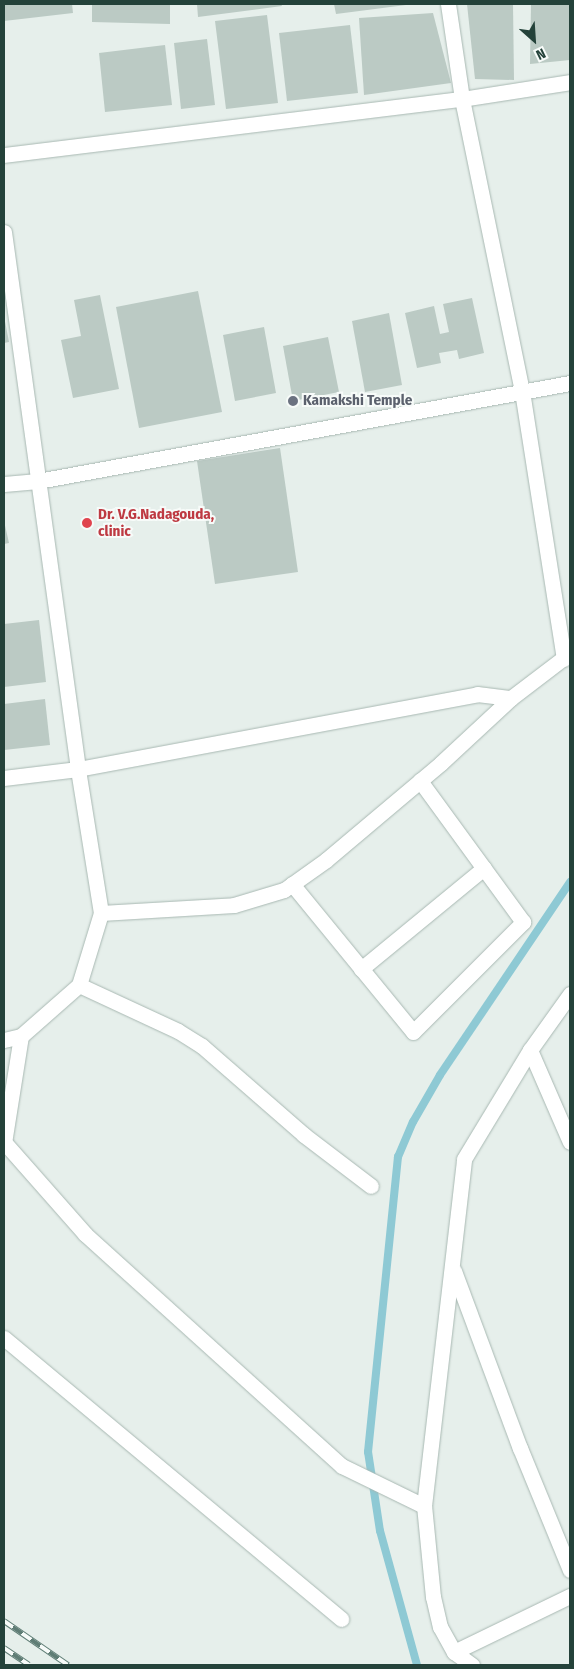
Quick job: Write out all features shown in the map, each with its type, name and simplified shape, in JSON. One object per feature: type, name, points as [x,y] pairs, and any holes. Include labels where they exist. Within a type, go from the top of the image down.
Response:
[{"type":"street","points":[[101,913],[234,905],[284,890],[326,860],[420,781],[511,698],[567,656],[522,391],[462,99],[448,4]]},
{"type":"street","points":[[4,155],[462,99],[570,82]]},
{"type":"street","points":[[4,232],[78,769],[101,913],[79,985],[22,1036],[4,1040]]},
{"type":"street","points":[[4,484],[38,480],[570,383]]},
{"type":"street","points":[[4,778],[78,769],[477,694],[511,698]]},
{"type":"street","points":[[292,884],[412,1032],[523,922],[420,781]]},
{"type":"street","points":[[361,969],[484,868]]},
{"type":"street","points":[[79,985],[178,1031],[202,1046],[304,1134],[371,1186]]},
{"type":"street","points":[[472,1665],[454,1652],[440,1626],[433,1597],[424,1506],[464,1160],[530,1050],[570,994]]},
{"type":"street","points":[[22,1036],[4,1142],[85,1234],[342,1466],[424,1506]]},
{"type":"street","points":[[530,1050],[570,1142]]},
{"type":"street","points":[[452,1267],[520,1448],[570,1570]]},
{"type":"street","points":[[4,1338],[341,1619]]},
{"type":"street","points":[[454,1652],[570,1596]]},
{"type":"building","points":[[4,4],[72,4],[73,13],[4,21]]},
{"type":"building","points":[[92,4],[170,4],[170,24],[92,22]]},
{"type":"building","points":[[197,4],[281,4],[282,6],[198,17]]},
{"type":"building","points":[[334,4],[406,4],[406,5],[336,14]]},
{"type":"building","points":[[467,4],[513,4],[514,80],[475,79]]},
{"type":"building","points":[[531,4],[570,4],[570,60],[530,64]]},
{"type":"building","points":[[433,13],[451,83],[364,95],[359,18]]},
{"type":"building","points":[[267,15],[278,103],[226,109],[215,21]]},
{"type":"building","points":[[350,25],[358,93],[287,101],[279,33]]},
{"type":"building","points":[[207,39],[215,105],[181,109],[174,43]]},
{"type":"building","points":[[165,45],[172,105],[105,112],[99,53]]},
{"type":"building","points":[[198,291],[222,412],[139,428],[116,307]]},
{"type":"building","points":[[100,295],[119,389],[73,398],[61,340],[81,336],[74,300]]},
{"type":"building","points":[[472,298],[484,353],[459,359],[457,350],[439,353],[441,363],[417,368],[405,313],[434,306],[440,334],[449,332],[443,304]]},
{"type":"building","points":[[389,313],[402,385],[365,392],[352,321]]},
{"type":"building","points":[[4,316],[9,342],[4,343]]},
{"type":"building","points":[[264,327],[276,393],[235,401],[223,335]]},
{"type":"building","points":[[328,337],[339,392],[293,401],[283,346]]},
{"type":"building","points":[[280,448],[298,572],[215,584],[197,461]]},
{"type":"building","points":[[4,521],[9,543],[4,544]]},
{"type":"building","points":[[39,620],[46,682],[4,687],[4,624]]},
{"type":"building","points":[[45,699],[50,745],[4,750],[4,704]]},
{"type":"waterway","points":[[417,1665],[380,1531],[368,1452],[398,1157],[413,1122],[440,1075],[570,882]]},
{"type":"railway","points":[[4,1621],[68,1665]]},
{"type":"railway","points":[[4,1648],[29,1665]]},
{"type":"place","name":"Kamakshi Temple","points":[[293,401]]},
{"type":"place","name":"Dr. V.G.Nadagouda, clinic","points":[[87,523]]}]
